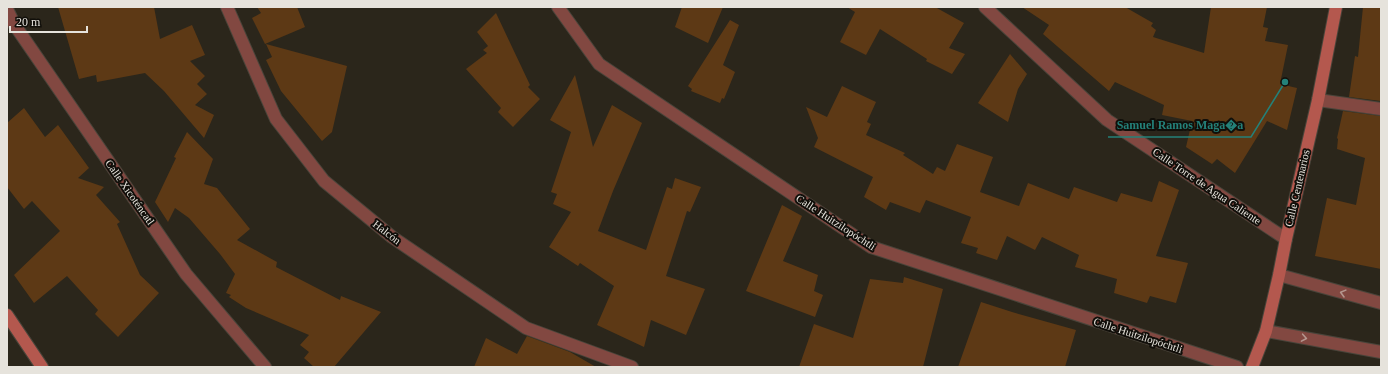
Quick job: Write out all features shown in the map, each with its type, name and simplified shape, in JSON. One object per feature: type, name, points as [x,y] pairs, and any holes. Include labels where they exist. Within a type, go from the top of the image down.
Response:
[{"type":"street","name":"Halcón","points":[[227,7],[276,119],[324,181],[392,237],[526,328],[632,367]]},
{"type":"street","name":"Calle Huitzilopóchtli","points":[[558,7],[599,64],[871,247],[1237,367]]},
{"type":"street","name":"Calle Torre de Agua Caliente","points":[[985,7],[1107,120],[1286,239]]},
{"type":"street","name":"Calle Centenarios","points":[[1252,367],[1266,331],[1318,100],[1336,7]]},
{"type":"street","name":"Calle Xicoténcatl","points":[[7,9],[14,24],[186,274],[265,367]]},
{"type":"street","points":[[1318,100],[1381,109]]},
{"type":"street","points":[[1279,275],[1381,303]]},
{"type":"street","points":[[7,315],[42,367]]},
{"type":"street","points":[[1266,331],[1381,352]]},
{"type":"building","points":[[58,7],[154,7],[160,39],[192,25],[205,55],[190,61],[205,76],[197,84],[207,94],[195,105],[214,115],[204,138],[164,91],[145,73],[97,82],[96,75],[79,79]]},
{"type":"building","points":[[257,7],[297,7],[305,27],[265,44],[252,18],[261,13]]},
{"type":"building","points":[[682,7],[723,7],[708,43],[675,27]]},
{"type":"building","points":[[847,7],[935,7],[964,23],[949,48],[965,54],[952,74],[926,61],[927,59],[880,29],[866,55],[840,42],[855,12]]},
{"type":"building","points":[[1022,7],[1125,7],[1153,23],[1151,26],[1156,30],[1153,37],[1204,53],[1211,7],[1267,7],[1263,27],[1268,28],[1265,41],[1288,45],[1280,84],[1297,88],[1287,130],[1267,121],[1235,173],[1217,159],[1212,164],[1186,147],[1192,121],[1162,115],[1164,105],[1115,82],[1109,91],[1043,34],[1049,25]]},
{"type":"building","points":[[1363,7],[1381,7],[1381,101],[1349,97],[1355,56],[1358,57]]},
{"type":"building","points":[[496,13],[530,85],[528,87],[540,99],[513,127],[498,112],[501,108],[466,69],[487,53],[483,50],[488,46],[477,32]]},
{"type":"building","points":[[730,20],[739,25],[723,65],[735,72],[724,99],[722,98],[720,103],[691,91],[692,89],[688,86]]},
{"type":"building","points":[[266,44],[347,66],[332,132],[322,141],[281,91],[266,60],[272,57]]},
{"type":"building","points":[[1010,54],[1027,74],[1018,89],[1008,122],[978,103]]},
{"type":"building","points":[[575,75],[593,147],[612,105],[642,123],[613,191],[598,231],[646,250],[667,187],[672,189],[675,178],[701,187],[690,212],[687,211],[666,276],[705,289],[686,335],[651,320],[644,347],[597,325],[614,286],[580,263],[578,266],[549,247],[571,212],[553,204],[557,194],[551,192],[571,132],[550,120]]},
{"type":"building","points":[[842,86],[876,102],[867,122],[871,124],[866,135],[905,153],[903,155],[933,174],[937,167],[945,171],[957,144],[993,157],[980,192],[1019,206],[1028,183],[1069,199],[1074,187],[1117,202],[1121,193],[1152,202],[1159,181],[1179,190],[1156,256],[1188,263],[1176,303],[1150,296],[1147,303],[1114,293],[1117,279],[1075,267],[1079,255],[1042,237],[1035,250],[1007,236],[997,260],[976,253],[978,248],[961,243],[971,217],[926,200],[920,213],[890,202],[886,210],[864,197],[873,177],[814,147],[818,138],[806,107],[827,117]]},
{"type":"building","points":[[24,108],[45,137],[58,125],[89,168],[78,178],[104,187],[96,195],[120,222],[117,224],[140,275],[159,293],[118,337],[95,314],[98,310],[67,276],[34,303],[14,275],[60,231],[32,201],[24,209],[7,187],[7,123]]},
{"type":"building","points":[[1343,111],[1381,116],[1381,269],[1315,256],[1327,198],[1356,205],[1365,158],[1337,149],[1337,138]]},
{"type":"building","points":[[187,132],[213,159],[204,184],[217,188],[250,229],[237,240],[277,262],[276,267],[340,300],[341,296],[381,312],[334,367],[314,367],[304,358],[309,352],[300,345],[309,335],[246,308],[229,297],[231,295],[226,293],[235,274],[220,254],[189,218],[175,208],[168,222],[155,202],[176,158],[174,157]]},
{"type":"building","points":[[782,205],[802,216],[783,261],[818,275],[814,291],[823,295],[815,317],[746,291]]},
{"type":"building","points":[[904,277],[943,289],[923,367],[799,367],[814,324],[853,338],[870,279],[903,283]]},
{"type":"building","points":[[981,302],[1076,330],[1065,367],[958,367]]},
{"type":"building","points":[[527,336],[570,352],[596,367],[474,367],[486,338],[517,354]]},
{"type":"place","name":"Samuel Ramos Maga�a","points":[[1285,82]]}]
